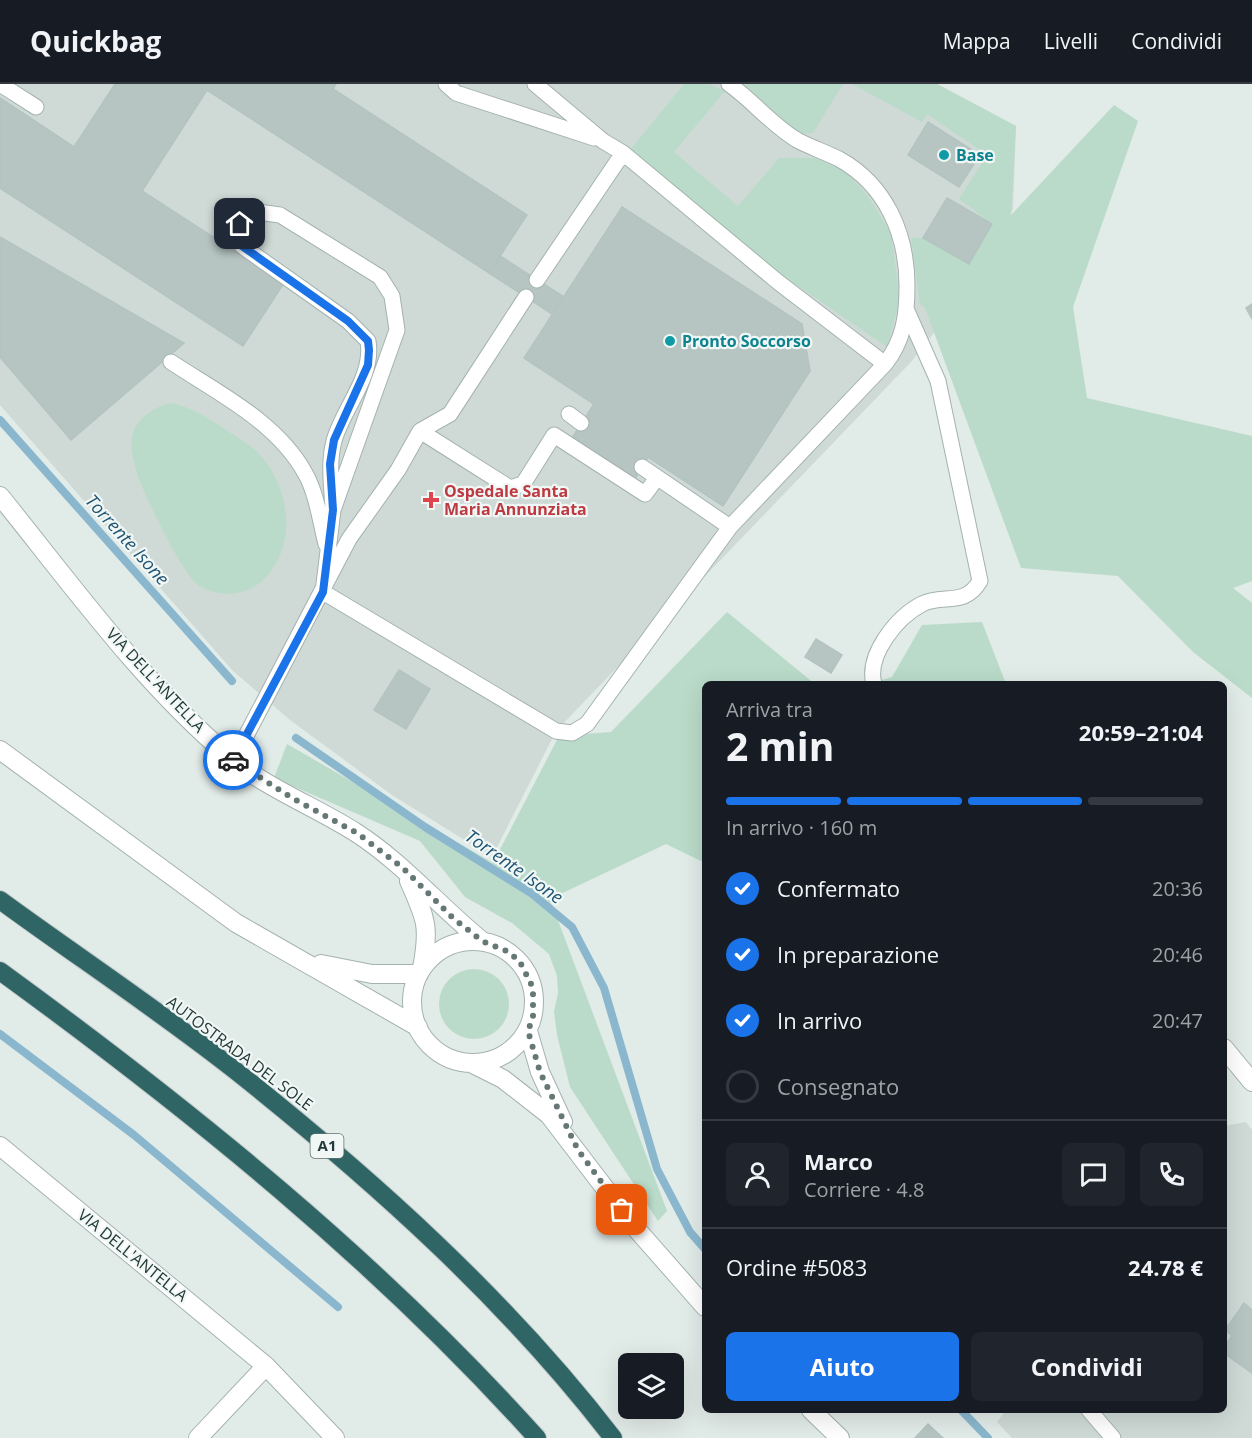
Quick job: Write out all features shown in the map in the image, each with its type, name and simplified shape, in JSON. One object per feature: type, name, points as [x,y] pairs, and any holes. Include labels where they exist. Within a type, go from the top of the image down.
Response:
[{"type":"highway","name":"AUTOSTRADA DEL SOLE","points":[[0,900],[234,1069],[373,1183],[501,1309],[581,1396],[613,1438]]},
{"type":"highway","points":[[0,971],[130,1066],[287,1197],[418,1315],[537,1438]]},
{"type":"street","name":"VIA DELL'ANTELLA","points":[[0,496],[119,643],[172,701],[230,757],[292,798],[357,833],[403,868],[453,918],[482,941],[509,952],[528,974],[535,1003],[528,1031],[540,1072],[578,1150]]},
{"type":"street","points":[[0,750],[227,916],[290,955],[418,1027]]},
{"type":"street","name":"VIA DELL'ANTELLA","points":[[403,868],[426,918],[428,932],[412,1006],[418,1027],[439,1053],[471,1064],[524,1094],[549,1115],[578,1150],[633,1225],[702,1304]]},
{"type":"street","name":"VIA DELL'ANTELLA","points":[[421,971],[430,959],[448,946],[459,942],[482,941]]},
{"type":"street","points":[[290,955],[343,970],[372,974],[421,971]]},
{"type":"street","points":[[471,1064],[483,1063],[504,1055],[513,1049],[528,1031]]},
{"type":"street","points":[[1227,1052],[1252,1082]]},
{"type":"street","name":"VIA DELL'ANTELLA","points":[[0,1146],[266,1366],[335,1438]]},
{"type":"street","points":[[198,1438],[266,1366]]},
{"type":"street","points":[[813,1413],[840,1438]]},
{"type":"lane","points":[[0,84],[36,107]]},
{"type":"lane","points":[[446,84],[456,93],[603,141]]},
{"type":"lane","points":[[323,592],[556,731],[572,733],[587,724],[730,527],[885,364],[901,337],[907,311],[907,271],[895,220],[886,201],[867,180],[840,160],[795,139],[729,84]]},
{"type":"lane","points":[[543,87],[603,141],[623,153],[778,282],[885,364]]},
{"type":"lane","points":[[537,280],[623,153]]},
{"type":"lane","points":[[323,592],[333,510],[330,464],[334,440],[368,365],[368,341],[348,321],[242,246],[238,235],[240,224],[258,212],[280,215],[374,274],[392,296],[398,317],[398,330],[333,510]]},
{"type":"lane","points":[[230,757],[247,734],[349,539],[398,470],[420,431],[450,414],[526,297]]},
{"type":"lane","points":[[874,681],[875,657],[905,616],[923,603],[965,596],[974,591],[980,581],[938,381],[907,311]]},
{"type":"lane","points":[[171,362],[275,433],[290,450],[306,474],[315,498],[328,553]]},
{"type":"lane","points":[[420,431],[510,488],[523,483],[554,435],[645,494],[657,478]]},
{"type":"lane","points":[[642,467],[730,527]]},
{"type":"lane","points":[[1092,1413],[1113,1438]]},
{"type":"shaded area","name":"Ospedale Santa Maria Annunziata","points":[[0,84],[937,84],[1016,126],[1013,209],[989,263],[911,362],[556,731],[492,857],[392,795],[290,720],[233,671],[0,405]]},
{"type":"shaded area","points":[[1246,1122],[1252,1130],[1252,1438],[1012,1438],[997,1422],[1004,1413],[1227,1413],[1227,1125]]},
{"type":"green space","points":[[684,84],[709,84],[725,91],[674,152],[738,206],[779,158],[816,158],[845,171],[868,196],[891,233],[900,299],[887,347],[769,266],[630,150]]},
{"type":"green space","points":[[739,84],[843,84],[813,133],[799,134]]},
{"type":"green space","points":[[852,84],[937,84],[1016,126],[1011,215],[1114,105],[1138,121],[1073,307],[1087,398],[1252,436],[1252,581],[1233,588],[1252,603],[1252,698],[1193,652],[1118,576],[1021,568],[925,308],[920,304],[911,238],[923,238],[969,264],[992,224],[959,199],[987,155],[927,114],[922,122]]},
{"type":"green space","points":[[171,403],[184,406],[202,415],[241,439],[260,455],[278,484],[286,517],[286,534],[282,550],[275,565],[264,579],[249,589],[232,594],[214,592],[197,584],[190,577],[173,549],[141,483],[132,453],[133,433],[148,413]]},
{"type":"green space","points":[[727,612],[811,681],[702,681],[702,862],[666,844],[550,899],[667,1211],[658,1221],[570,1087],[557,1035],[554,1012],[558,993],[557,976],[549,954],[512,923],[465,897],[420,841],[274,778],[287,744],[493,863],[559,736],[611,732]]},
{"type":"green space","points":[[982,622],[1005,681],[878,681],[892,677],[922,625]]},
{"type":"green space","points":[[481,969],[494,975],[503,984],[507,990],[509,1004],[507,1018],[499,1029],[488,1037],[467,1039],[449,1029],[441,1018],[439,997],[449,979],[460,971]]},
{"type":"building","points":[[115,84],[336,84],[333,89],[527,215],[489,273],[207,90],[142,191],[284,283],[243,346],[0,188],[0,98],[74,147]]},
{"type":"building","name":"Base","points":[[928,122],[980,155],[959,187],[908,155]]},
{"type":"building","points":[[947,198],[992,224],[969,264],[923,238]]},
{"type":"building","name":"Pronto Soccorso","points":[[622,207],[802,324],[810,371],[723,506],[648,457],[635,479],[572,438],[594,404],[524,358]]},
{"type":"building","points":[[0,237],[184,343],[71,440],[0,357]]},
{"type":"building","points":[[500,256],[564,297],[552,314],[489,273]]},
{"type":"building","points":[[1252,304],[1252,319],[1246,308]]},
{"type":"building","points":[[816,639],[842,655],[831,673],[805,657]]},
{"type":"building","points":[[399,670],[430,689],[406,729],[374,710]]},
{"type":"building","points":[[1244,1303],[1252,1310],[1252,1373],[1227,1355],[1227,1343],[1232,1336],[1227,1332],[1227,1327]]},
{"type":"building","points":[[928,1424],[943,1438],[915,1438]]},
{"type":"waterway","name":"Torrente Isone","points":[[0,420],[232,681]]},
{"type":"waterway","name":"Torrente Isone","points":[[296,738],[425,827],[531,893],[572,927],[604,988],[657,1169],[690,1232],[702,1246]]},
{"type":"waterway","points":[[0,1034],[134,1135],[338,1307]]},
{"type":"waterway","name":"Torrente Isone","points":[[964,1413],[988,1438]]},
{"type":"way so far","points":[[233,760],[292,798],[357,833],[403,868],[453,918],[482,941],[509,952],[520,962],[533,988],[535,1003],[528,1031],[540,1072],[554,1105],[578,1150],[622,1210]]},
{"type":"place","name":"Base","points":[[944,155]]},
{"type":"place","name":"Pronto Soccorso","points":[[670,341]]},
{"type":"place","name":"Ospedale Santa Maria Annunziata","points":[[431,500]]},
{"type":"route","points":[[233,760],[230,757],[247,734],[323,592],[333,510],[330,464],[334,440],[368,365],[369,350],[368,341],[348,321],[242,246],[238,235],[240,224]]}]
